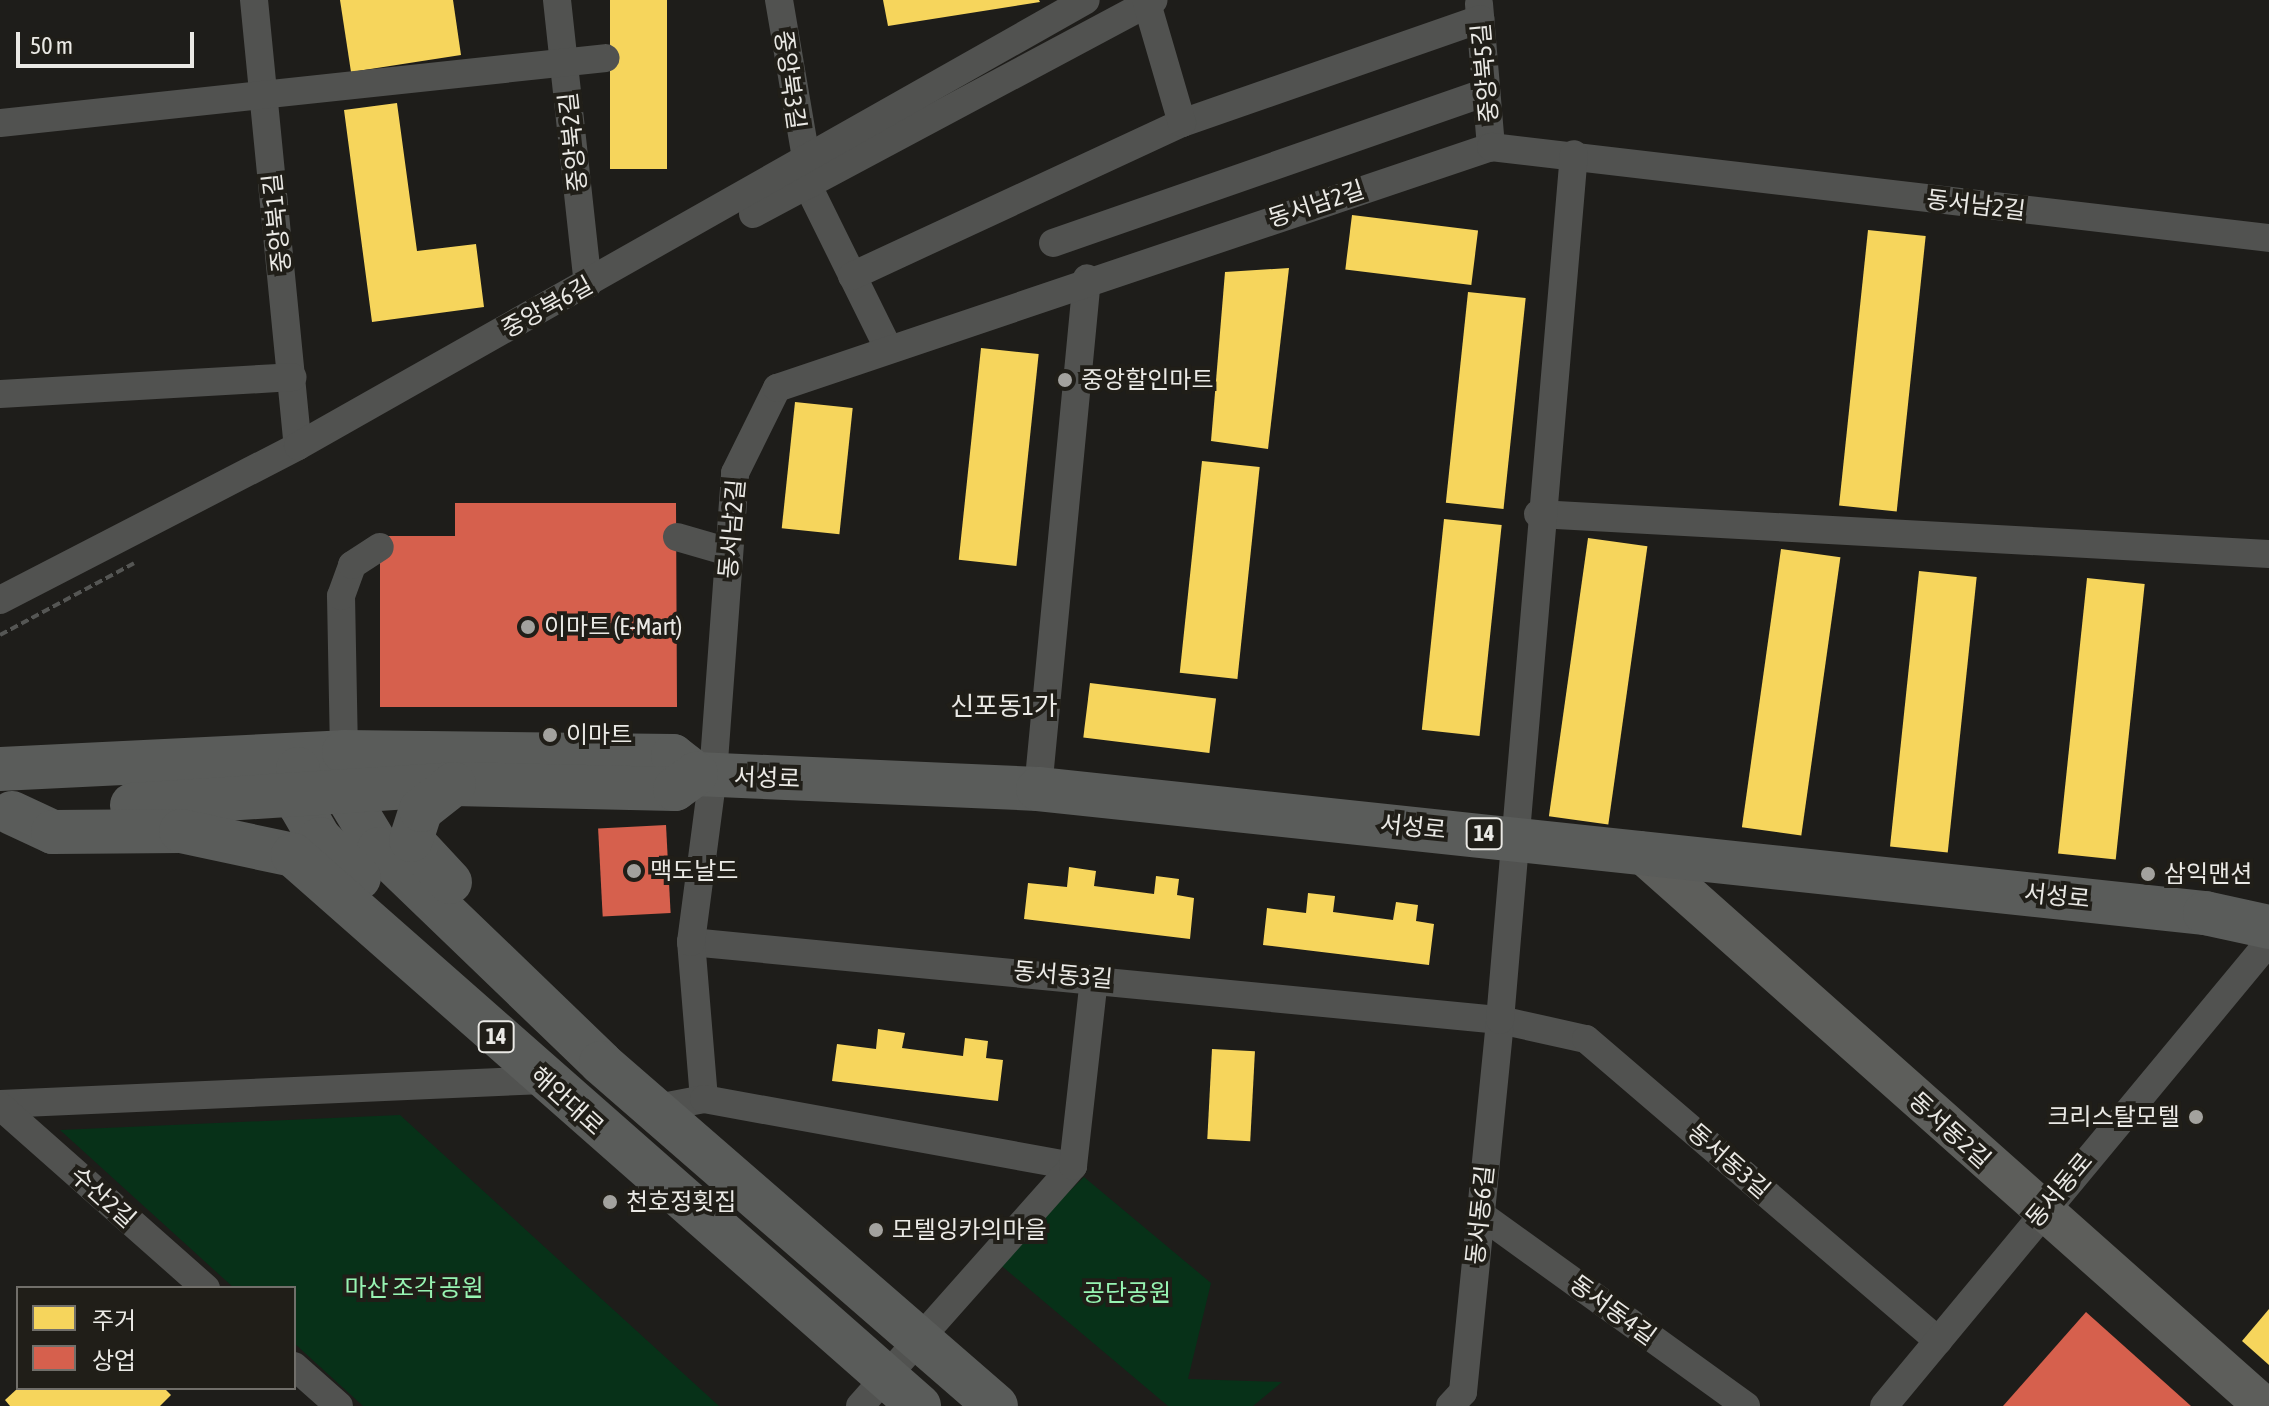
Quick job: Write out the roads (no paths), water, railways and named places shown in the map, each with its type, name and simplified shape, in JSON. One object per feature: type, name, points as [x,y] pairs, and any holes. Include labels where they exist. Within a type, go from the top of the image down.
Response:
[{"type":"main road","name":"서성로","points":[[298,774],[673,756],[705,775]]},
{"type":"main road","name":"14","points":[[0,769],[298,774]]},
{"type":"main road","name":"서성로","points":[[344,771],[454,784],[675,789],[705,775],[1038,789],[1513,837],[2205,913],[2265,951]]},
{"type":"main road","points":[[344,771],[379,849],[550,1016],[996,1406]]},
{"type":"main road","points":[[298,774],[320,839],[396,914],[429,979]]},
{"type":"main road","name":"해안대로","points":[[6,814],[298,774]]},
{"type":"main road","points":[[454,784],[421,810],[411,840],[520,948],[550,1016]]},
{"type":"main road","name":"해안대로","points":[[6,814],[53,832],[181,831],[293,855],[544,1080],[873,1391],[919,1406]]},
{"type":"main road","name":"동서동2길","points":[[1639,851],[2264,1406]]},
{"type":"street","name":"중앙북1길","points":[[254,0],[298,446]]},
{"type":"street","name":"중앙북2길","points":[[557,0],[588,284]]},
{"type":"street","name":"중앙북3길","points":[[779,0],[805,172],[887,346]]},
{"type":"street","name":"중앙북6길","points":[[0,600],[298,446],[588,284],[805,172],[1086,0]]},
{"type":"street","points":[[753,214],[805,172],[1150,2],[1182,123]]},
{"type":"street","points":[[852,276],[1182,123],[1479,10]]},
{"type":"street","name":"중앙북5길","points":[[1479,10],[1491,147]]},
{"type":"street","points":[[0,123],[264,99],[606,58]]},
{"type":"street","points":[[1053,243],[1486,92]]},
{"type":"street","name":"동서남2길","points":[[705,775],[735,473],[777,388],[887,346],[1491,147],[1574,154],[2269,238]]},
{"type":"street","name":"동서동6길","points":[[1463,1401],[1500,1020],[1538,514],[1574,154]]},
{"type":"street","points":[[1038,789],[1087,278]]},
{"type":"street","points":[[0,394],[293,377]]},
{"type":"street","points":[[1538,514],[2269,554]]},
{"type":"street","points":[[677,537],[729,552]]},
{"type":"street","points":[[344,771],[341,596],[352,565],[380,547]]},
{"type":"street","points":[[704,1099],[691,942],[705,775]]},
{"type":"street","name":"동서동3길","points":[[691,942],[1094,978],[1500,1020],[1586,1039],[1938,1341]]},
{"type":"street","name":"동서동로","points":[[1884,1406],[2041,1211],[2265,951]]},
{"type":"street","points":[[873,1391],[1073,1166],[1094,978]]},
{"type":"street","points":[[0,1105],[544,1080]]},
{"type":"street","points":[[657,1108],[704,1099],[1073,1166]]},
{"type":"street","name":"수산2길","points":[[0,1105],[204,1286]]},
{"type":"street","name":"동서동4길","points":[[1480,1214],[1746,1406]]},
{"type":"street","points":[[296,1368],[339,1406]]},
{"type":"place","name":"중앙할인마트","points":[[1065,380]]},
{"type":"place","name":"이마트 (E-Mart)","points":[[528,627]]},
{"type":"place","name":"이마트","points":[[550,735]]},
{"type":"place","name":"맥도날드","points":[[634,871]]},
{"type":"place","name":"삼익맨션","points":[[2148,874]]},
{"type":"place","name":"크리스탈모텔","points":[[2196,1117]]},
{"type":"place","name":"천호정횟집","points":[[610,1202]]},
{"type":"place","name":"모텔잉카의마을","points":[[876,1230]]},
{"type":"district","name":"신포동1가","points":[[1004,707]]},
{"type":"park label","name":"마산 조각 공원","points":[[414,1288]]},
{"type":"park label","name":"공단공원","points":[[1127,1293]]}]
